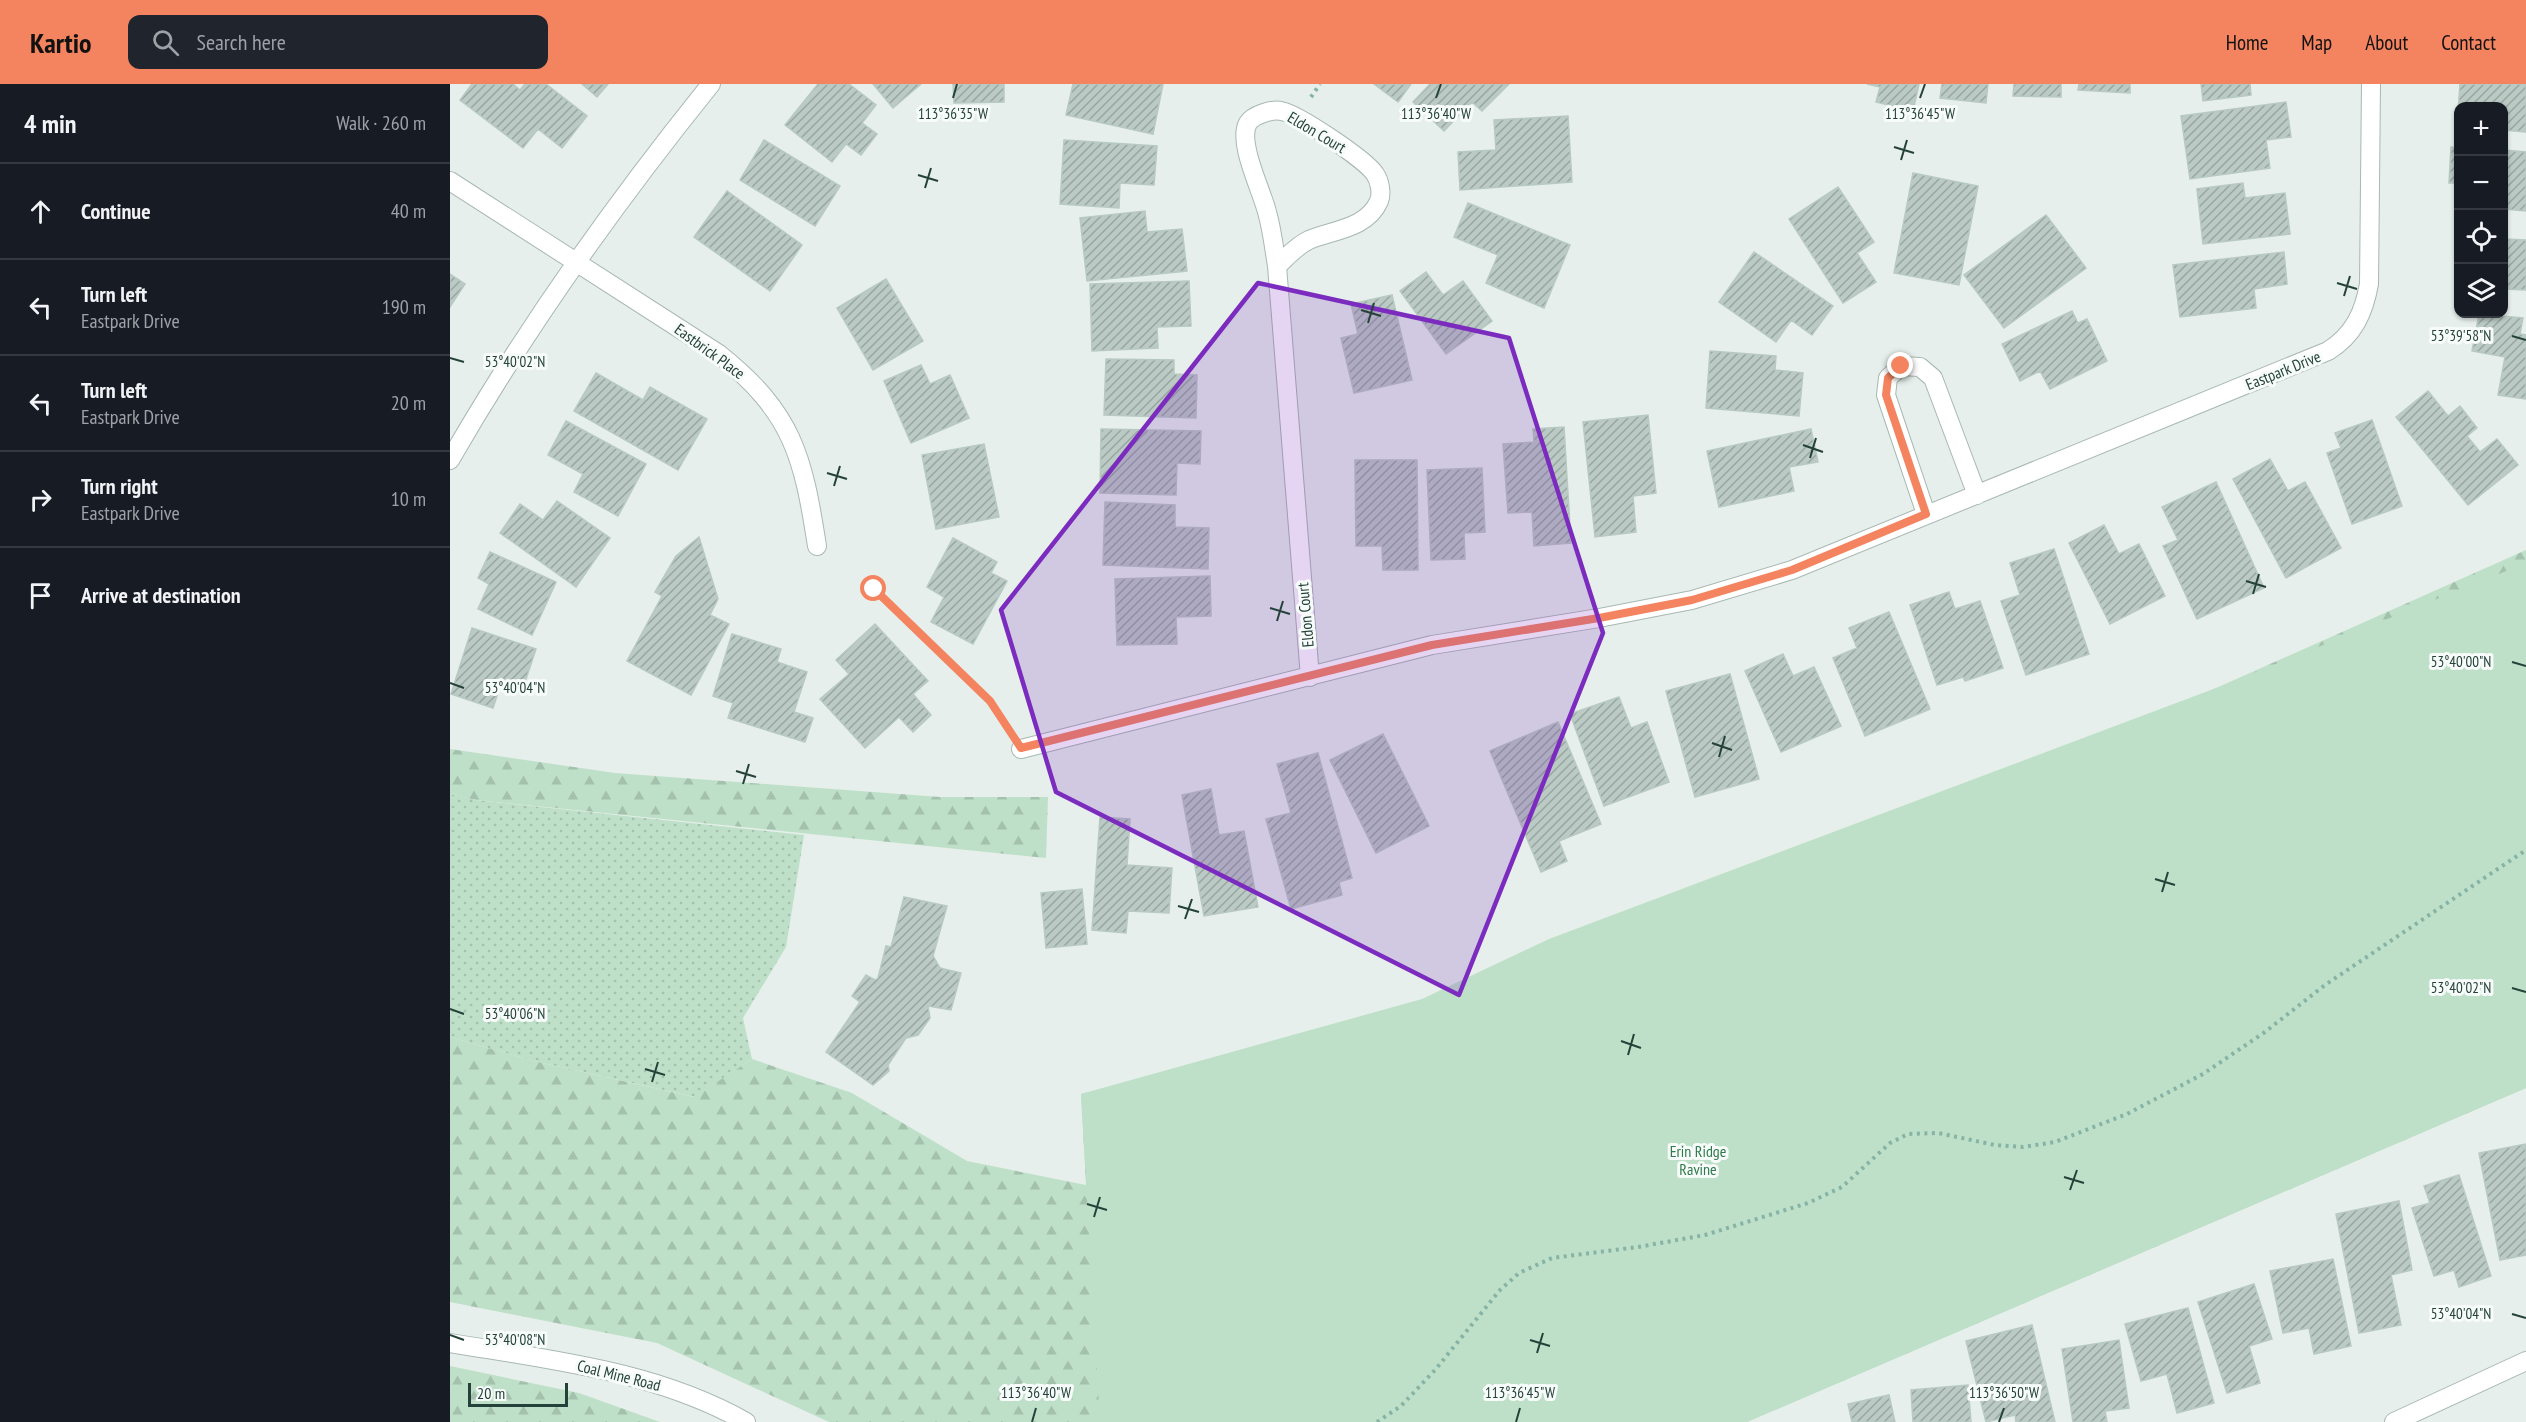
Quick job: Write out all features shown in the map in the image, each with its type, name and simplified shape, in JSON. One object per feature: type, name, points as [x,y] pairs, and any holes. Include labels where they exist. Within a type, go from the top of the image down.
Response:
[{"type":"street","points":[[450,460],[478,411],[576,262],[711,84]]},
{"type":"street","name":"Eastpark Drive","points":[[1021,748],[1432,645],[1599,618],[1692,600],[1792,570],[2328,351],[2347,336],[2360,317],[2369,284],[2371,84]]},
{"type":"street","name":"Eldon Court","points":[[1277,266],[1299,246],[1320,236],[1345,230],[1368,216],[1379,201],[1380,188],[1377,176],[1366,162],[1297,117],[1281,111],[1255,117],[1248,123],[1246,134],[1252,167],[1268,213],[1277,266],[1310,677]]},
{"type":"street","name":"Eastbrick Place","points":[[450,181],[719,354],[758,388],[774,407],[795,444],[809,492],[817,546]]},
{"type":"street","points":[[1926,514],[1886,395],[1888,378],[1901,366],[1920,367],[1933,378],[1977,495]]},
{"type":"street","name":"Coal Mine Road","points":[[450,1343],[586,1365],[667,1386],[746,1422]]},
{"type":"street","points":[[2394,1422],[2524,1367]]},
{"type":"path","points":[[874,589],[990,701],[1021,748]]},
{"type":"path","points":[[1377,1422],[1408,1398],[1500,1290],[1519,1273],[1552,1258],[1638,1247],[1705,1235],[1808,1203],[1842,1187],[1890,1143],[1908,1134],[1938,1133],[1995,1145],[2023,1147],[2055,1142],[2127,1114],[2212,1068],[2265,1032],[2325,985],[2526,850]]},
{"type":"highlighted area","points":[[1258,283],[1509,338],[1603,633],[1459,995],[1056,792],[1001,610]]},
{"type":"green space","name":"Erin Ridge Ravine","points":[[2526,550],[2526,1088],[1747,1422],[829,1422],[657,1343],[450,1302],[450,1037],[534,1061],[694,1097],[752,1059],[852,1093],[967,1161],[1086,1185],[1081,1094],[1610,958]]},
{"type":"green space","name":"Erin Ridge Ravine","points":[[2526,563],[2526,1088],[1747,1422],[1100,1422],[1081,1094],[1422,999],[1549,939],[2224,685]]},
{"type":"green space","points":[[450,749],[615,773],[940,797],[1048,797],[1046,858],[476,800],[450,794]]},
{"type":"green space","points":[[450,794],[476,800],[804,835],[786,947],[743,1018],[752,1059],[695,1097],[534,1061],[450,1037]]},
{"type":"green space","points":[[450,1366],[579,1393],[660,1422],[450,1422]]},
{"type":"building","points":[[472,84],[513,84],[520,90],[525,84],[546,84],[587,116],[562,148],[538,129],[523,148],[460,100]]},
{"type":"building","points":[[582,84],[608,84],[597,97]]},
{"type":"building","points":[[818,84],[849,84],[876,105],[862,123],[877,134],[861,155],[846,144],[832,162],[785,125]]},
{"type":"building","points":[[873,84],[921,84],[893,108]]},
{"type":"building","points":[[953,84],[1004,84],[1004,102],[954,103]]},
{"type":"building","points":[[1073,84],[1163,84],[1153,134],[1066,115]]},
{"type":"building","points":[[1374,84],[1411,84],[1398,102]]},
{"type":"building","points":[[1430,84],[1509,84],[1482,111],[1472,102],[1444,131],[1413,102]]},
{"type":"building","points":[[1867,84],[1919,84],[1913,111],[1876,102],[1880,87]]},
{"type":"building","points":[[1942,84],[1988,84],[1986,103],[1940,98]]},
{"type":"building","points":[[2014,84],[2061,84],[2061,97],[2013,96]]},
{"type":"building","points":[[2079,84],[2130,84],[2130,93],[2078,90]]},
{"type":"building","points":[[2201,84],[2250,84],[2251,95],[2203,101]]},
{"type":"building","points":[[2460,84],[2526,84],[2526,132],[2508,130],[2508,102],[2458,102]]},
{"type":"building","points":[[2286,102],[2291,137],[2266,140],[2270,168],[2190,179],[2181,116]]},
{"type":"building","points":[[1568,116],[1572,182],[1460,190],[1458,152],[1496,150],[1494,120]]},
{"type":"building","points":[[764,140],[840,186],[815,226],[740,180]]},
{"type":"building","points":[[1064,140],[1157,146],[1154,185],[1120,183],[1119,208],[1060,204]]},
{"type":"building","points":[[2451,147],[2454,147],[2454,183],[2449,183]]},
{"type":"building","points":[[2508,150],[2526,152],[2526,211],[2508,209]]},
{"type":"building","points":[[1913,173],[1978,186],[1959,285],[1894,273]]},
{"type":"building","points":[[2243,183],[2245,198],[2285,193],[2290,234],[2203,244],[2197,189]]},
{"type":"building","points":[[1838,187],[1874,242],[1857,253],[1876,282],[1843,303],[1789,219]]},
{"type":"building","points":[[727,191],[802,245],[770,291],[694,237]]},
{"type":"building","points":[[1468,203],[1570,245],[1544,308],[1486,283],[1498,255],[1454,237]]},
{"type":"building","points":[[1145,211],[1147,232],[1182,229],[1187,271],[1087,281],[1080,218]]},
{"type":"building","points":[[2046,215],[2086,268],[2004,328],[1964,275]]},
{"type":"building","points":[[2508,239],[2526,240],[2526,290],[2508,289]]},
{"type":"building","points":[[1754,252],[1833,306],[1812,335],[1791,320],[1776,342],[1719,302]]},
{"type":"building","points":[[2284,252],[2287,284],[2254,289],[2256,308],[2180,317],[2173,265]]},
{"type":"building","points":[[1426,272],[1443,295],[1463,281],[1492,321],[1446,354],[1400,291]]},
{"type":"building","points":[[450,274],[465,284],[450,307]]},
{"type":"building","points":[[886,279],[923,341],[873,370],[837,308]]},
{"type":"building","points":[[1189,281],[1191,326],[1157,327],[1158,348],[1092,351],[1090,284]]},
{"type":"building","points":[[1392,295],[1412,380],[1354,393],[1341,338],[1358,334],[1351,304]]},
{"type":"building","points":[[2072,311],[2078,323],[2087,319],[2107,361],[2050,389],[2040,371],[2020,381],[2002,344]]},
{"type":"building","points":[[2478,318],[2523,318],[2520,334],[2526,335],[2526,399],[2498,395],[2505,357],[2472,351]]},
{"type":"building","points":[[1710,351],[1776,356],[1775,370],[1803,373],[1799,416],[1706,408]]},
{"type":"building","points":[[1106,359],[1174,360],[1174,374],[1197,375],[1196,418],[1104,415]]},
{"type":"building","points":[[921,365],[930,384],[950,375],[969,418],[911,443],[884,381]]},
{"type":"building","points":[[596,373],[643,400],[650,387],[707,419],[678,470],[574,411]]},
{"type":"building","points":[[2428,391],[2448,416],[2460,406],[2477,428],[2467,436],[2480,452],[2497,439],[2518,465],[2468,505],[2396,417]]},
{"type":"building","points":[[1648,415],[1656,493],[1633,496],[1636,532],[1595,537],[1583,422]]},
{"type":"building","points":[[2372,420],[2402,506],[2352,524],[2327,453],[2341,448],[2335,433]]},
{"type":"building","points":[[566,421],[646,464],[618,516],[574,492],[583,474],[548,455]]},
{"type":"building","points":[[1564,427],[1571,543],[1534,546],[1532,512],[1508,513],[1503,444],[1534,442],[1533,429]]},
{"type":"building","points":[[1101,429],[1201,431],[1200,464],[1177,463],[1176,495],[1100,493]]},
{"type":"building","points":[[1811,429],[1818,462],[1789,467],[1794,491],[1719,507],[1707,451]]},
{"type":"building","points":[[984,444],[999,517],[936,529],[922,455]]},
{"type":"building","points":[[2270,459],[2288,491],[2305,482],[2341,548],[2286,578],[2233,479]]},
{"type":"building","points":[[1355,460],[1417,460],[1418,570],[1383,570],[1382,546],[1356,546]]},
{"type":"building","points":[[1482,468],[1485,532],[1464,533],[1465,559],[1431,560],[1427,470]]},
{"type":"building","points":[[2216,482],[2264,588],[2197,619],[2163,546],[2178,540],[2162,507]]},
{"type":"building","points":[[557,501],[610,538],[576,587],[500,533],[520,504],[543,520]]},
{"type":"building","points":[[1105,502],[1175,505],[1175,527],[1209,528],[1208,569],[1103,565]]},
{"type":"building","points":[[2104,525],[2119,554],[2139,544],[2165,596],[2110,624],[2069,543]]},
{"type":"building","points":[[699,537],[718,599],[710,615],[729,624],[691,695],[627,661],[662,596],[655,592],[676,556]]},
{"type":"building","points":[[953,538],[997,562],[991,573],[1007,581],[973,644],[931,622],[944,597],[927,587]]},
{"type":"building","points":[[2054,549],[2089,654],[2026,675],[2001,601],[2020,595],[2010,563]]},
{"type":"building","points":[[490,552],[556,582],[532,635],[478,609],[489,584],[478,578]]},
{"type":"building","points":[[1210,576],[1211,616],[1176,617],[1177,644],[1117,645],[1115,579]]},
{"type":"building","points":[[1949,592],[1955,609],[1980,601],[2003,668],[1965,681],[1963,677],[1937,685],[1910,605]]},
{"type":"building","points":[[1889,612],[1930,709],[1865,736],[1833,658],[1857,648],[1849,628]]},
{"type":"building","points":[[875,624],[928,681],[913,694],[931,715],[913,732],[899,717],[865,748],[820,699],[849,674],[836,660]]},
{"type":"building","points":[[472,628],[536,649],[521,694],[500,687],[493,708],[451,694]]},
{"type":"building","points":[[732,634],[781,649],[777,662],[807,672],[794,712],[813,718],[805,742],[728,718],[733,703],[713,696]]},
{"type":"building","points":[[1783,654],[1793,676],[1814,667],[1841,726],[1781,752],[1745,671]]},
{"type":"building","points":[[1730,674],[1759,779],[1695,797],[1666,691]]},
{"type":"building","points":[[1619,697],[1631,728],[1647,722],[1669,782],[1604,806],[1570,714]]},
{"type":"building","points":[[1558,722],[1601,824],[1559,841],[1567,861],[1541,872],[1490,751]]},
{"type":"building","points":[[1383,734],[1429,826],[1376,853],[1330,760]]},
{"type":"building","points":[[1318,753],[1352,878],[1339,882],[1342,895],[1291,909],[1266,819],[1291,813],[1277,764]]},
{"type":"building","points":[[1211,789],[1219,835],[1244,831],[1258,907],[1204,916],[1182,795]]},
{"type":"building","points":[[1100,817],[1130,819],[1127,865],[1172,868],[1169,913],[1128,911],[1126,933],[1092,930]]},
{"type":"building","points":[[1082,889],[1087,944],[1046,948],[1041,893]]},
{"type":"building","points":[[904,897],[947,906],[933,956],[940,968],[961,973],[951,1010],[928,1006],[930,1018],[918,1035],[906,1038],[888,1065],[889,1071],[873,1085],[826,1052],[860,1002],[852,996],[866,975],[875,980],[878,978],[886,946],[891,947]]},
{"type":"building","points":[[2526,1144],[2526,1255],[2500,1260],[2479,1153]]},
{"type":"building","points":[[2459,1175],[2491,1276],[2459,1287],[2454,1270],[2434,1276],[2412,1208],[2430,1203],[2424,1186]]},
{"type":"building","points":[[2399,1201],[2412,1270],[2391,1275],[2401,1325],[2359,1333],[2336,1214]]},
{"type":"building","points":[[2333,1259],[2351,1346],[2314,1354],[2309,1328],[2283,1333],[2270,1271]]},
{"type":"building","points":[[2254,1284],[2272,1339],[2249,1346],[2260,1383],[2227,1393],[2198,1302]]},
{"type":"building","points":[[2188,1308],[2214,1403],[2177,1413],[2167,1374],[2141,1381],[2125,1324]]},
{"type":"building","points":[[2032,1325],[2055,1422],[2016,1422],[2015,1415],[1986,1422],[1966,1341]]},
{"type":"building","points":[[2119,1340],[2129,1408],[2105,1411],[2107,1422],[2073,1422],[2062,1349]]},
{"type":"building","points":[[1968,1385],[1971,1422],[1913,1422],[1911,1390]]},
{"type":"building","points":[[1889,1395],[1895,1422],[1852,1422],[1848,1404]]},
{"type":"route","points":[[874,589],[990,701],[1021,748],[1432,645],[1599,618],[1692,600],[1792,570],[1926,514],[1886,395],[1888,378],[1901,366]]}]
